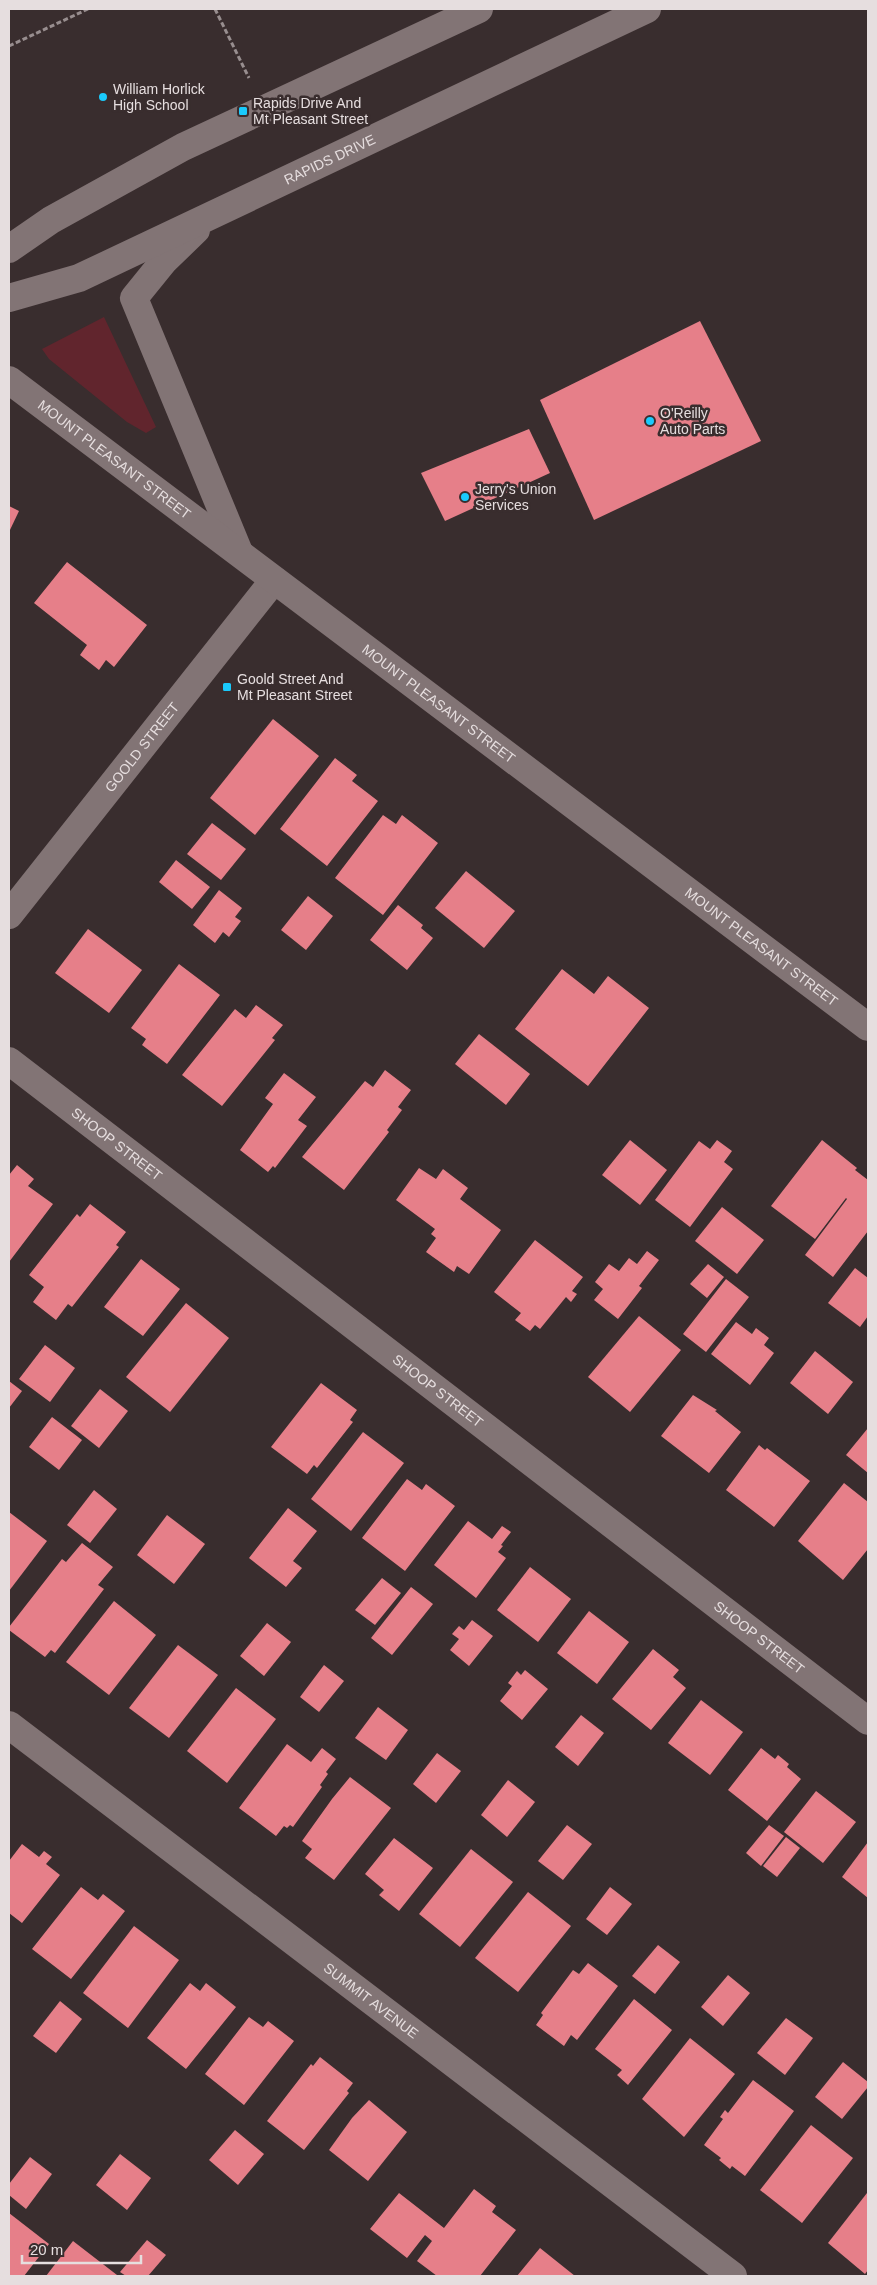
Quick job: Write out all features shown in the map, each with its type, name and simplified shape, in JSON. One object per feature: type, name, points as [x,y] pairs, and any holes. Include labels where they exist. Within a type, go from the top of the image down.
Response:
[{"type":"street","points":[[9,250],[51,220],[183,148],[479,9]]},
{"type":"street","name":"RAPIDS DRIVE","points":[[9,298],[79,278],[586,40],[647,9]]},
{"type":"street","points":[[214,213],[164,261],[134,298],[240,554]]},
{"type":"street","name":"MOUNT PLEASANT STREET","points":[[9,380],[868,1027]]},
{"type":"street","name":"GOOLD STREET","points":[[9,915],[274,580]]},
{"type":"street","name":"SHOOP STREET","points":[[9,1061],[868,1721]]},
{"type":"street","name":"SUMMIT AVENUE","points":[[9,1725],[734,2276]]},
{"type":"path","points":[[9,46],[88,9]]},
{"type":"path","points":[[216,9],[251,83]]},
{"type":"shaded area","points":[[104,317],[156,427],[146,433],[127,422],[49,359],[42,349]]},
{"type":"building","name":"O'Reilly Auto Parts","points":[[700,321],[761,441],[594,520],[540,400]]},
{"type":"building","name":"Jerry's Union Services","points":[[529,429],[550,473],[445,521],[421,473]]},
{"type":"building","points":[[9,506],[19,511],[9,532]]},
{"type":"building","points":[[67,562],[147,625],[114,667],[106,660],[99,670],[80,655],[87,645],[34,603]]},
{"type":"building","points":[[273,719],[319,756],[255,835],[210,798]]},
{"type":"building","points":[[335,758],[357,775],[352,781],[378,801],[327,866],[280,829]]},
{"type":"building","points":[[383,815],[396,824],[402,815],[438,843],[383,915],[335,878]]},
{"type":"building","points":[[212,823],[246,849],[221,880],[187,854]]},
{"type":"building","points":[[176,860],[210,887],[192,909],[159,882]]},
{"type":"building","points":[[466,871],[515,911],[484,948],[435,908]]},
{"type":"building","points":[[219,890],[242,908],[235,917],[241,921],[229,937],[223,932],[215,943],[193,925]]},
{"type":"building","points":[[308,896],[333,916],[306,950],[281,930]]},
{"type":"building","points":[[398,905],[423,925],[421,928],[433,938],[407,970],[370,940]]},
{"type":"building","points":[[88,929],[142,970],[109,1013],[55,973]]},
{"type":"building","points":[[179,964],[220,995],[167,1064],[142,1045],[146,1039],[131,1028]]},
{"type":"building","points":[[562,969],[594,994],[608,976],[649,1008],[588,1086],[515,1029]]},
{"type":"building","points":[[256,1005],[283,1025],[272,1038],[275,1040],[222,1106],[182,1075],[235,1009],[246,1018]]},
{"type":"building","points":[[479,1034],[530,1074],[506,1105],[455,1064]]},
{"type":"building","points":[[385,1070],[411,1090],[398,1107],[402,1110],[387,1130],[389,1132],[344,1190],[302,1157],[365,1081],[373,1087]]},
{"type":"building","points":[[284,1073],[316,1097],[298,1120],[307,1126],[275,1168],[273,1166],[268,1172],[240,1150],[273,1104],[265,1098]]},
{"type":"building","points":[[630,1140],[667,1170],[640,1205],[602,1175]]},
{"type":"building","points":[[717,1140],[732,1151],[724,1162],[733,1169],[690,1227],[655,1200],[699,1141],[710,1149]]},
{"type":"building","points":[[822,1140],[857,1168],[855,1170],[868,1180],[868,1231],[833,1277],[805,1255],[847,1199],[815,1239],[771,1206]]},
{"type":"building","points":[[17,1165],[34,1179],[28,1186],[53,1204],[9,1262],[9,1175]]},
{"type":"building","points":[[419,1168],[436,1179],[443,1169],[468,1188],[460,1199],[501,1230],[469,1274],[457,1266],[454,1272],[426,1252],[436,1238],[431,1234],[435,1229],[396,1200]]},
{"type":"building","points":[[90,1204],[126,1232],[116,1245],[119,1247],[72,1307],[68,1304],[56,1320],[33,1302],[44,1287],[29,1275],[77,1214],[80,1217]]},
{"type":"building","points":[[722,1207],[764,1240],[737,1274],[695,1241]]},
{"type":"building","points":[[535,1240],[583,1277],[572,1291],[577,1294],[571,1302],[566,1297],[540,1329],[535,1325],[530,1331],[515,1320],[521,1313],[494,1292]]},
{"type":"building","points":[[647,1251],[659,1260],[639,1286],[642,1288],[618,1319],[594,1300],[603,1289],[595,1282],[609,1264],[619,1271],[629,1258],[637,1264]]},
{"type":"building","points":[[141,1259],[180,1289],[143,1336],[104,1307]]},
{"type":"building","points":[[708,1264],[724,1277],[707,1298],[690,1284]]},
{"type":"building","points":[[855,1268],[868,1278],[868,1316],[860,1327],[828,1303]]},
{"type":"building","points":[[726,1279],[749,1297],[706,1352],[683,1334]]},
{"type":"building","points":[[186,1303],[229,1338],[170,1412],[126,1377]]},
{"type":"building","points":[[639,1316],[681,1350],[630,1412],[588,1377]]},
{"type":"building","points":[[736,1322],[752,1334],[756,1328],[769,1338],[764,1345],[774,1353],[750,1385],[711,1354]]},
{"type":"building","points":[[45,1345],[75,1368],[50,1402],[19,1379]]},
{"type":"building","points":[[815,1351],[853,1382],[828,1414],[790,1383]]},
{"type":"building","points":[[9,1381],[22,1391],[9,1408]]},
{"type":"building","points":[[321,1383],[357,1410],[350,1420],[353,1422],[317,1468],[314,1465],[307,1474],[271,1447]]},
{"type":"building","points":[[100,1389],[128,1411],[99,1448],[71,1426]]},
{"type":"building","points":[[693,1395],[717,1410],[715,1411],[741,1432],[709,1473],[661,1436]]},
{"type":"building","points":[[52,1417],[82,1440],[59,1470],[29,1447]]},
{"type":"building","points":[[868,1428],[868,1473],[846,1455]]},
{"type":"building","points":[[363,1432],[404,1463],[351,1531],[311,1499]]},
{"type":"building","points":[[759,1445],[765,1450],[767,1448],[810,1481],[774,1527],[726,1490]]},
{"type":"building","points":[[407,1479],[422,1490],[426,1484],[455,1506],[405,1571],[362,1538]]},
{"type":"building","points":[[844,1483],[868,1502],[868,1549],[843,1580],[798,1541]]},
{"type":"building","points":[[94,1490],[117,1509],[90,1543],[67,1525]]},
{"type":"building","points":[[288,1508],[317,1531],[293,1561],[302,1568],[286,1587],[249,1558]]},
{"type":"building","points":[[9,1512],[47,1541],[9,1591]]},
{"type":"building","points":[[167,1515],[205,1544],[174,1584],[137,1555]]},
{"type":"building","points":[[468,1521],[492,1539],[502,1526],[511,1532],[498,1552],[506,1558],[476,1598],[434,1565]]},
{"type":"building","points":[[82,1543],[113,1567],[98,1585],[104,1589],[55,1653],[51,1650],[45,1657],[9,1630],[9,1627],[62,1559],[66,1562]]},
{"type":"building","points":[[530,1567],[571,1599],[538,1642],[497,1610]]},
{"type":"building","points":[[382,1578],[401,1593],[375,1625],[355,1610]]},
{"type":"building","points":[[411,1587],[433,1604],[392,1655],[371,1638]]},
{"type":"building","points":[[114,1601],[156,1635],[109,1695],[66,1662]]},
{"type":"building","points":[[589,1611],[629,1642],[597,1684],[557,1653]]},
{"type":"building","points":[[472,1620],[493,1636],[469,1666],[450,1650],[459,1639],[452,1634],[459,1626],[464,1630]]},
{"type":"building","points":[[267,1623],[291,1642],[264,1676],[240,1656]]},
{"type":"building","points":[[178,1645],[218,1675],[169,1738],[129,1708]]},
{"type":"building","points":[[653,1649],[679,1670],[673,1677],[686,1688],[651,1730],[612,1699]]},
{"type":"building","points":[[324,1665],[344,1681],[319,1712],[300,1697]]},
{"type":"building","points":[[525,1670],[548,1689],[522,1720],[500,1701],[512,1686],[508,1683],[517,1671],[521,1675]]},
{"type":"building","points":[[236,1688],[276,1719],[227,1783],[187,1751]]},
{"type":"building","points":[[701,1700],[743,1732],[710,1775],[668,1743]]},
{"type":"building","points":[[378,1707],[408,1730],[386,1760],[355,1738]]},
{"type":"building","points":[[581,1715],[604,1733],[578,1766],[555,1747]]},
{"type":"building","points":[[287,1744],[311,1762],[322,1748],[336,1759],[326,1772],[328,1774],[320,1785],[322,1787],[293,1827],[290,1825],[287,1828],[284,1826],[276,1836],[239,1808]]},
{"type":"building","points":[[761,1748],[775,1759],[778,1755],[789,1764],[787,1767],[801,1779],[767,1821],[728,1790]]},
{"type":"building","points":[[437,1753],[461,1771],[436,1803],[413,1784]]},
{"type":"building","points":[[350,1777],[391,1808],[334,1880],[305,1858],[312,1849],[302,1841]]},
{"type":"building","points":[[508,1780],[535,1802],[507,1837],[481,1815]]},
{"type":"building","points":[[816,1791],[856,1822],[823,1863],[784,1832]]},
{"type":"building","points":[[567,1825],[592,1844],[563,1880],[538,1861]]},
{"type":"building","points":[[769,1825],[784,1836],[761,1866],[746,1853]]},
{"type":"building","points":[[786,1837],[800,1848],[777,1877],[763,1866]]},
{"type":"building","points":[[394,1838],[433,1868],[399,1911],[379,1895],[384,1890],[365,1874]]},
{"type":"building","points":[[868,1842],[868,1898],[842,1877]]},
{"type":"building","points":[[22,1844],[39,1857],[44,1851],[52,1857],[46,1864],[60,1875],[22,1923],[9,1913],[9,1861]]},
{"type":"building","points":[[471,1849],[513,1882],[460,1947],[419,1914]]},
{"type":"building","points":[[81,1887],[98,1900],[103,1894],[125,1911],[71,1979],[32,1949]]},
{"type":"building","points":[[610,1887],[632,1904],[607,1935],[586,1919]]},
{"type":"building","points":[[528,1892],[571,1926],[518,1992],[475,1958]]},
{"type":"building","points":[[134,1926],[179,1960],[128,2028],[83,1993]]},
{"type":"building","points":[[658,1945],[680,1962],[655,1994],[632,1976]]},
{"type":"building","points":[[588,1963],[618,1986],[577,2040],[571,2035],[564,2046],[536,2025],[543,2015],[541,2013],[573,1970],[579,1974]]},
{"type":"building","points":[[728,1975],[750,1993],[723,2026],[701,2007]]},
{"type":"building","points":[[190,1983],[200,1991],[206,1983],[236,2007],[186,2069],[147,2038]]},
{"type":"building","points":[[634,1999],[672,2030],[628,2085],[617,2075],[622,2070],[595,2049]]},
{"type":"building","points":[[60,2001],[82,2019],[56,2053],[33,2036]]},
{"type":"building","points":[[249,2017],[263,2027],[268,2021],[294,2041],[244,2105],[205,2074]]},
{"type":"building","points":[[786,2018],[813,2038],[785,2075],[757,2053]]},
{"type":"building","points":[[690,2038],[735,2074],[684,2137],[642,2099]]},
{"type":"building","points":[[320,2057],[353,2083],[347,2091],[349,2093],[304,2150],[267,2121],[311,2064],[313,2066]]},
{"type":"building","points":[[843,2062],[868,2082],[868,2087],[842,2119],[815,2097]]},
{"type":"building","points":[[753,2080],[794,2111],[745,2176],[732,2166],[730,2169],[719,2160],[721,2158],[704,2145],[723,2119],[720,2117],[725,2110],[728,2113]]},
{"type":"building","points":[[369,2100],[407,2132],[368,2181],[329,2150],[352,2118]]},
{"type":"building","points":[[811,2125],[853,2158],[802,2223],[760,2190]]},
{"type":"building","points":[[235,2130],[264,2154],[238,2185],[209,2160]]},
{"type":"building","points":[[120,2154],[151,2178],[127,2210],[96,2185]]},
{"type":"building","points":[[30,2157],[52,2174],[26,2209],[9,2195],[9,2184]]},
{"type":"building","points":[[474,2189],[496,2206],[492,2212],[516,2230],[480,2276],[437,2276],[417,2261],[432,2241],[425,2235],[407,2258],[370,2229],[399,2193],[444,2228]]},
{"type":"building","points":[[867,2193],[868,2270],[865,2274],[828,2243]]},
{"type":"building","points":[[9,2213],[49,2244],[24,2276],[9,2276]]},
{"type":"building","points":[[147,2240],[166,2255],[148,2276],[126,2276],[120,2272]]},
{"type":"building","points":[[73,2241],[117,2275],[46,2276]]},
{"type":"building","points":[[540,2248],[575,2276],[517,2276]]},
{"type":"place","name":"William Horlick High School","points":[[103,97]]},
{"type":"place","name":"Rapids Drive And Mt Pleasant Street","points":[[243,111]]},
{"type":"place","name":"O'Reilly Auto Parts","points":[[650,421]]},
{"type":"place","name":"Jerry's Union Services","points":[[465,497]]},
{"type":"place","name":"Goold Street And Mt Pleasant Street","points":[[227,687]]}]
